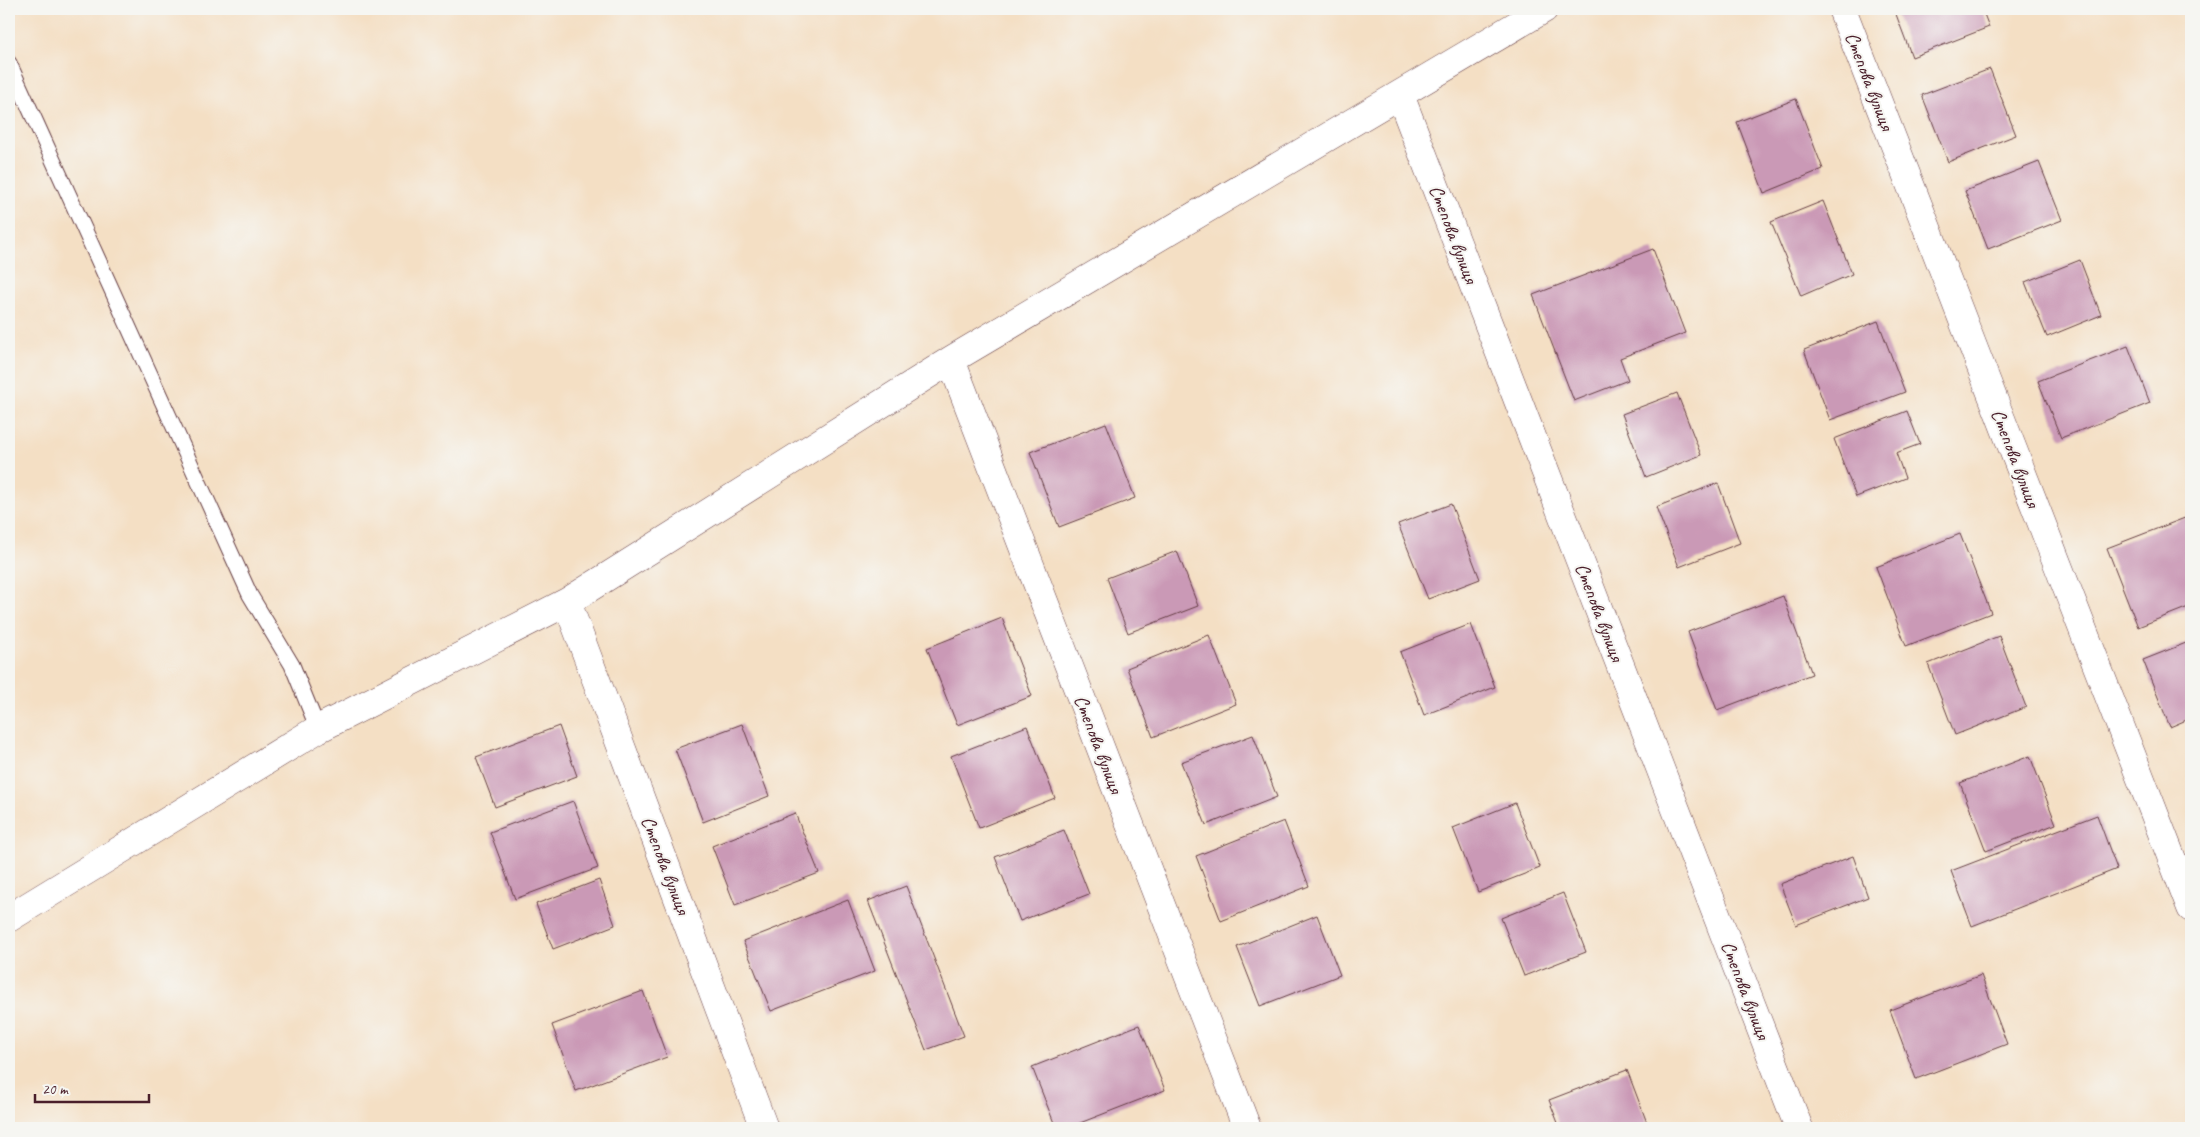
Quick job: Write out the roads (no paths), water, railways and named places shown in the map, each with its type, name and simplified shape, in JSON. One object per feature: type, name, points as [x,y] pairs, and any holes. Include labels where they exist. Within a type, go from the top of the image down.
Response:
[{"type":"street","points":[[9,918],[318,729],[567,602],[951,360],[1544,9]]},
{"type":"street","name":"Степова вулиця","points":[[1842,9],[2191,908]]},
{"type":"street","name":"Степова вулиця","points":[[1400,95],[1799,1128]]},
{"type":"street","name":"Степова вулиця","points":[[951,360],[1247,1128]]},
{"type":"street","name":"Степова вулиця","points":[[567,602],[764,1128]]},
{"type":"lane","points":[[9,63],[250,595],[292,665],[318,729]]}]
